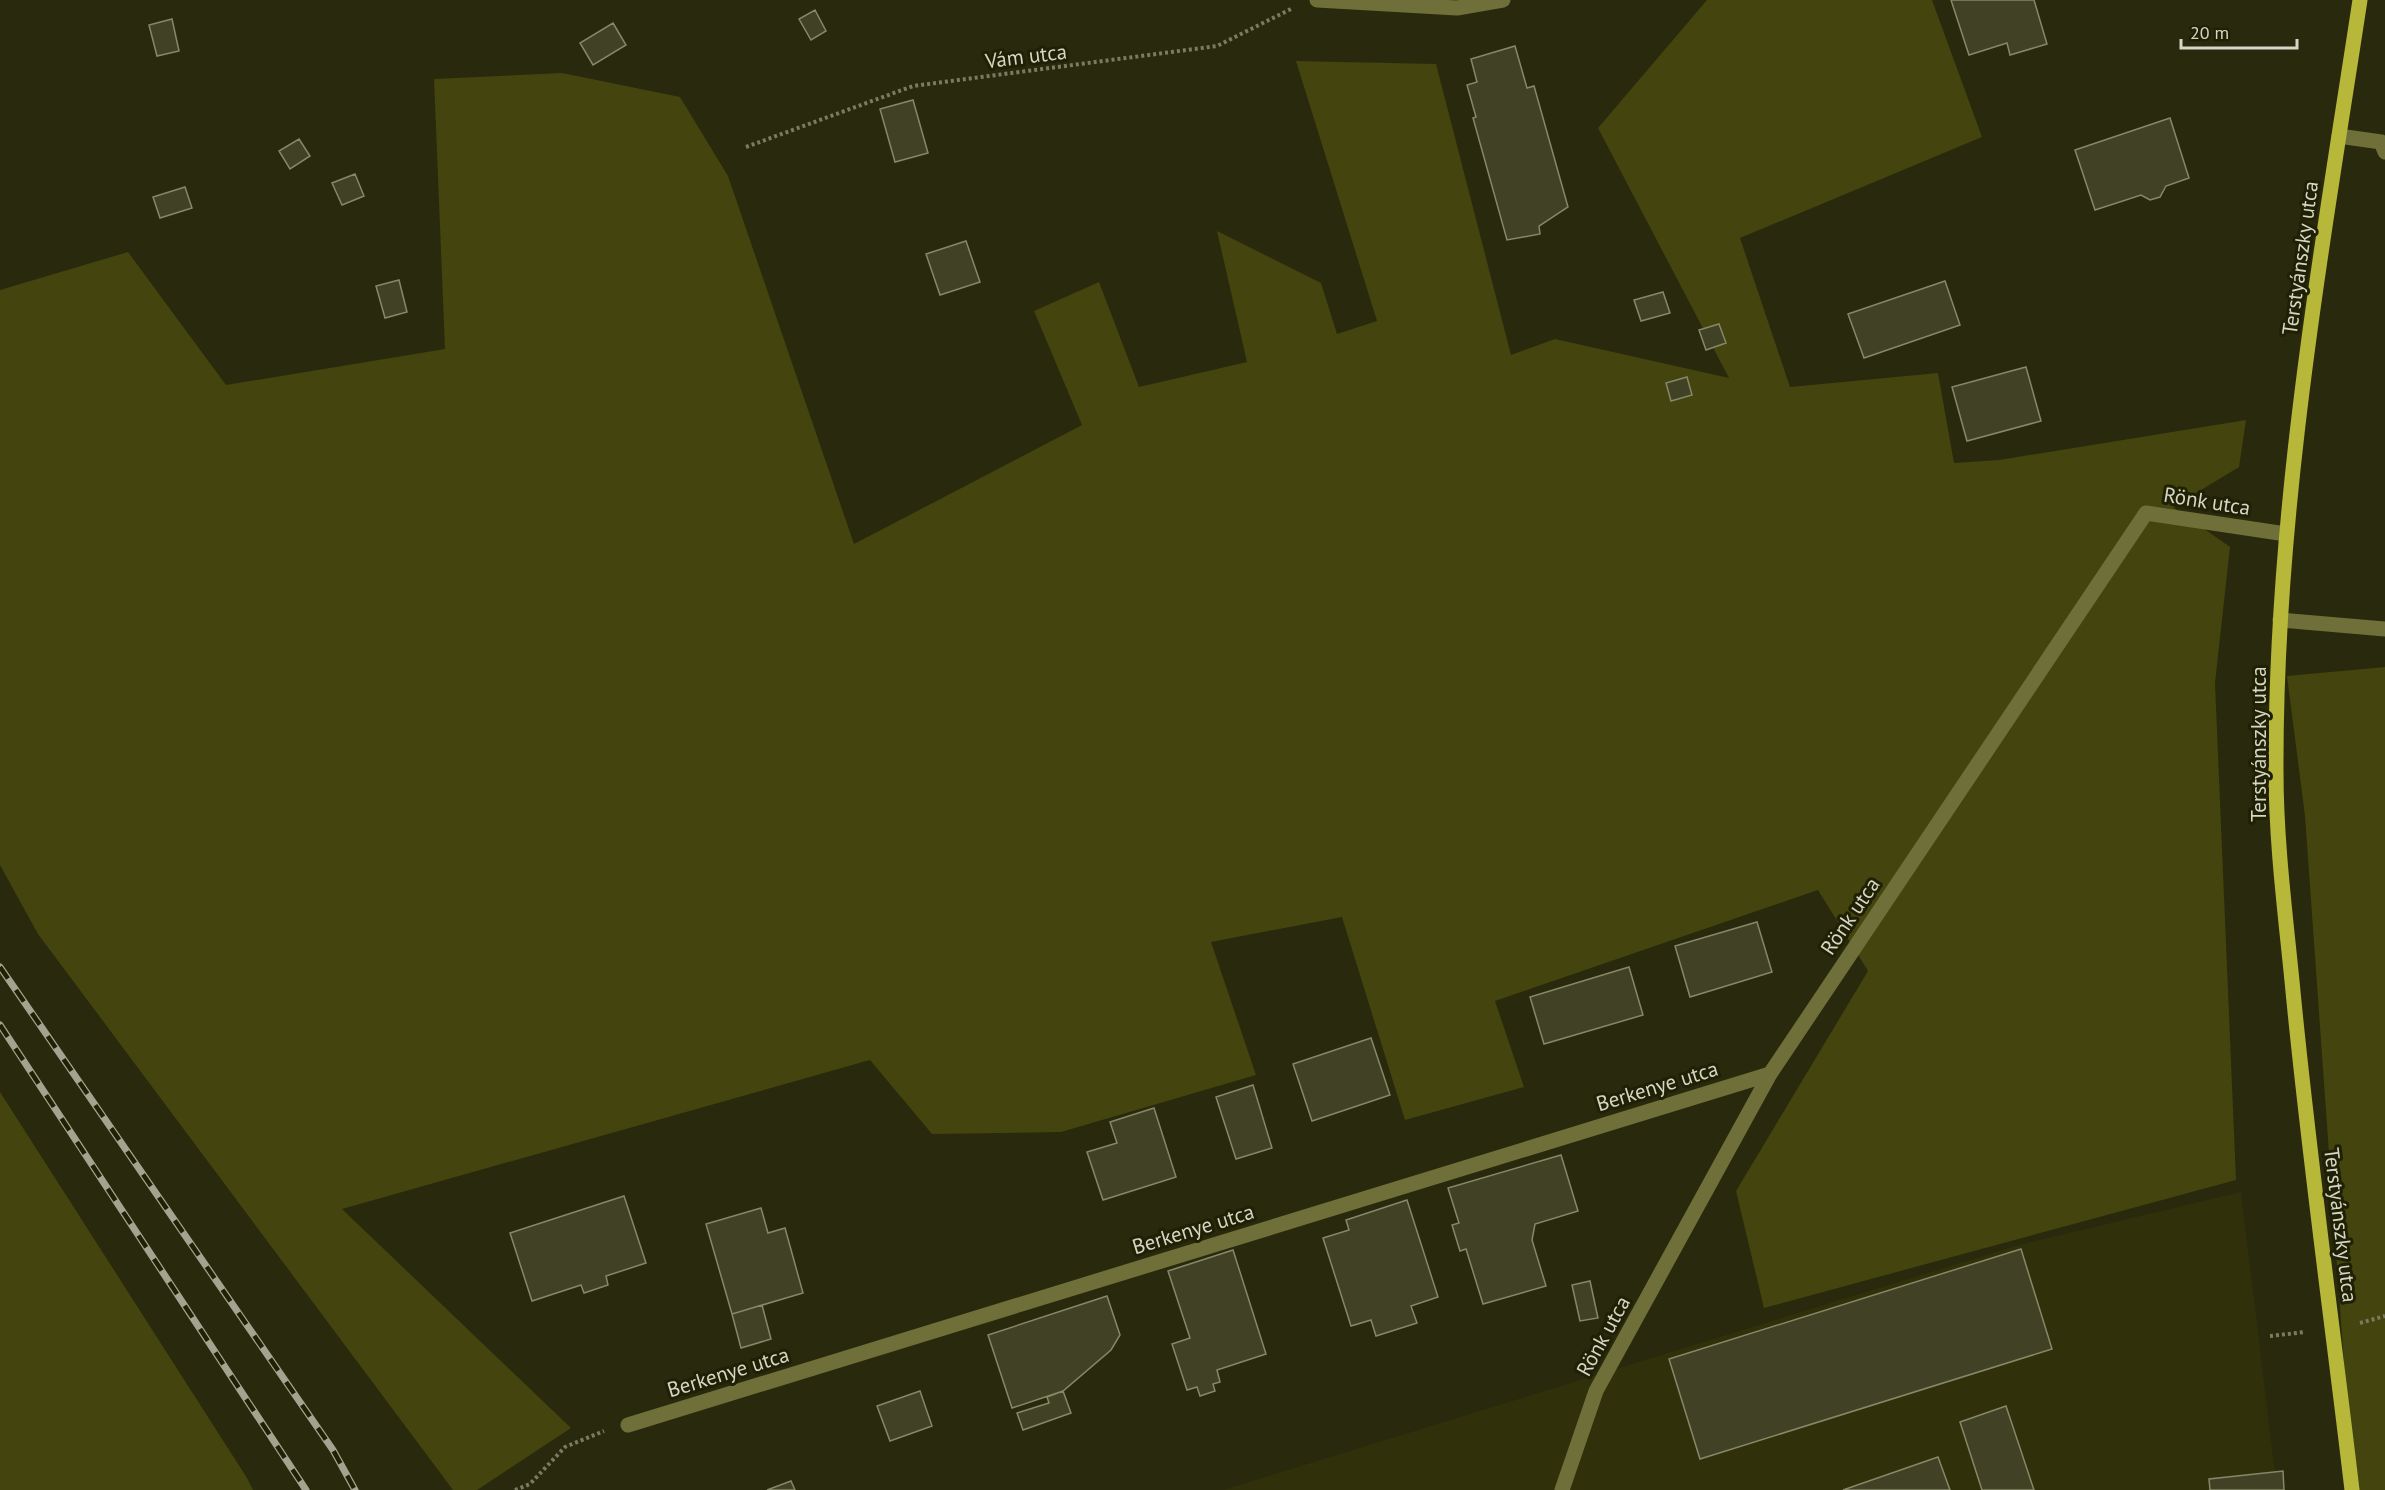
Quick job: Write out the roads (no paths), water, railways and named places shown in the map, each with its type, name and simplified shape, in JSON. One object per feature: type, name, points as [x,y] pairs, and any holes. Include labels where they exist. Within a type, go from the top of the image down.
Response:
[{"type":"main road","name":"Terstyánszky utca","points":[[2352,1490],[2301,1076],[2280,856],[2276,773],[2280,620],[2286,534],[2301,398],[2360,0]]},
{"type":"street","points":[[1317,0],[1457,8],[1503,0]]},
{"type":"street","points":[[2340,136],[2381,142],[2385,152]]},
{"type":"street","name":"Rönk utca","points":[[1562,1490],[1596,1391],[1770,1074],[2146,513],[2286,534]]},
{"type":"street","points":[[2280,620],[2385,629]]},
{"type":"street","name":"Berkenye utca","points":[[628,1425],[1770,1074]]},
{"type":"railway","points":[[0,967],[333,1450],[355,1490]]},
{"type":"railway","points":[[0,1025],[306,1490]]}]
